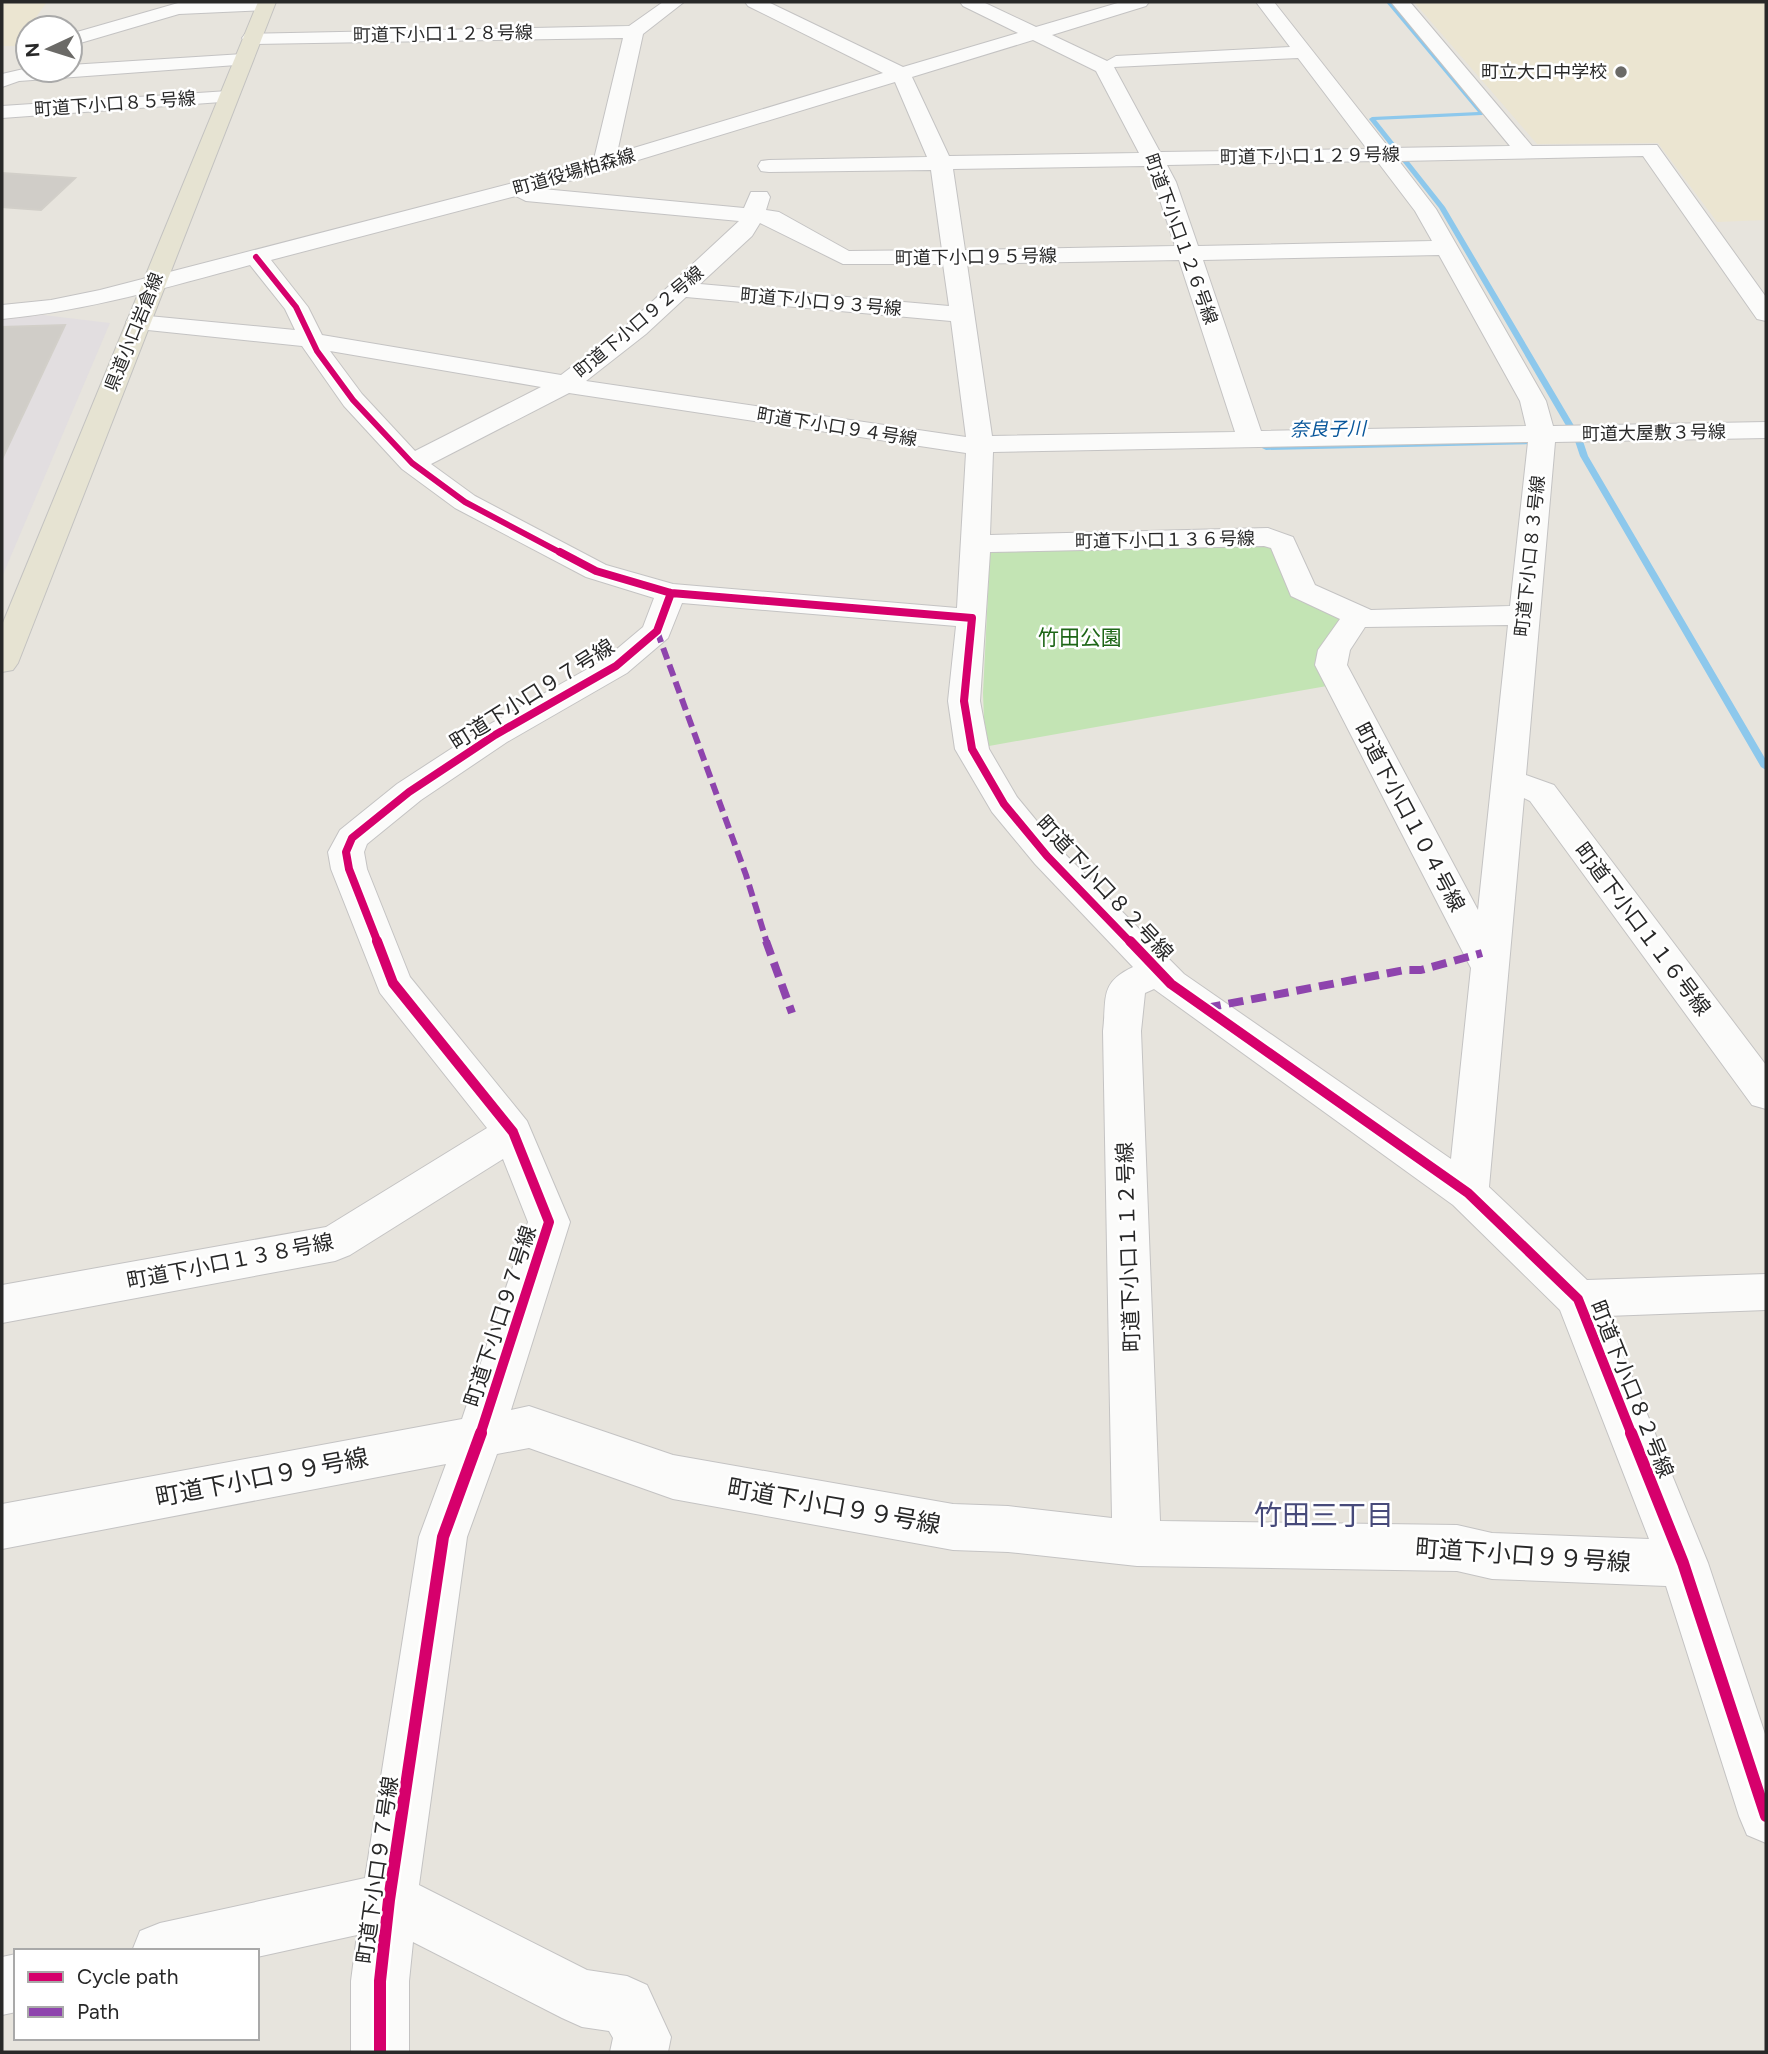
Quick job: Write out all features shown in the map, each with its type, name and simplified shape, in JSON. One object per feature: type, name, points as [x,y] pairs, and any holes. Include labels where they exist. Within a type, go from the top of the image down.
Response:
[{"type":"main road","name":"県道小口岩倉線","points":[[2,663],[266,3]]},
{"type":"street","points":[[582,199],[599,165],[634,32],[675,2]]},
{"type":"street","points":[[754,2],[901,74]]},
{"type":"street","name":"町道下小口１２６号線","points":[[969,2],[1042,31],[1104,67],[1165,159]]},
{"type":"street","name":"町道役場柏森線","points":[[2,312],[51,307],[153,283],[519,189],[599,165],[778,137],[901,74],[1140,2]]},
{"type":"street","name":"町道下小口８３号線","points":[[1265,2],[1425,209],[1533,401],[1542,435],[1468,1193]]},
{"type":"street","points":[[1400,2],[1525,152]]},
{"type":"street","points":[[84,36],[186,7],[266,3]]},
{"type":"street","points":[[105,29],[115,11]]},
{"type":"street","points":[[1042,31],[1116,62],[1305,52]]},
{"type":"street","name":"町道下小口１２８号線","points":[[248,49],[634,32]]},
{"type":"street","name":"町道下小口８５号線","points":[[2,82],[15,75],[248,49]]},
{"type":"street","points":[[1116,62],[1165,159],[1199,253],[1241,340]]},
{"type":"street","name":"町道下小口８２号線","points":[[901,74],[941,163],[980,444],[972,618],[964,701],[972,749],[1004,804],[1047,856],[1171,984],[1468,1193],[1578,1299],[1683,1563],[1766,1816]]},
{"type":"street","name":"町道下小口８５号線","points":[[2,112],[228,97]]},
{"type":"street","name":"町道下小口１２９号線","points":[[778,137],[941,163],[1649,150],[1766,314]]},
{"type":"street","name":"町道下小口９２号線","points":[[412,463],[566,384],[637,328],[744,231],[753,216],[778,137]]},
{"type":"street","name":"町道下小口９５号線","points":[[519,189],[526,194],[771,217],[843,257],[855,259],[1447,248]]},
{"type":"street","name":"町道下小口１２６号線","points":[[1199,253],[1264,439]]},
{"type":"street","points":[[256,257],[296,307],[313,341],[352,400],[412,463],[465,502],[596,571],[671,593],[972,618]]},
{"type":"street","name":"町道下小口９３号線","points":[[680,289],[962,315]]},
{"type":"street","name":"町道下小口９４号線","points":[[138,322],[313,341],[954,445],[1542,435]]},
{"type":"street","points":[[1264,439],[1267,414]]},
{"type":"street","name":"町道大屋敷３号線","points":[[1542,435],[1766,430]]},
{"type":"street","name":"町道下小口１３６号線","points":[[975,544],[1268,537],[1283,543],[1302,590],[1357,616],[1371,620],[1524,615]]},
{"type":"street","name":"町道下小口９７号線","points":[[380,2052],[380,1981],[389,1900],[443,1537],[480,1435],[549,1222],[513,1132],[393,983],[349,869],[346,852],[352,838],[409,792],[495,735],[616,666],[657,631],[671,593]]},
{"type":"street","name":"町道下小口１０４号線","points":[[1357,616],[1334,650],[1331,666],[1490,968]]},
{"type":"street","name":"町道下小口１１６号線","points":[[1507,783],[1530,787],[1542,793],[1766,1094]]},
{"type":"street","name":"町道下小口１１２号線","points":[[1137,1543],[1122,1031],[1127,986],[1159,971]]},
{"type":"street","name":"町道下小口１３８号線","points":[[2,1304],[335,1244],[513,1132]]},
{"type":"street","points":[[1578,1299],[1766,1292]]},
{"type":"street","name":"町道下小口９９号線","points":[[2,1526],[529,1427],[673,1477],[953,1527],[1008,1529],[1137,1543],[1457,1548],[1492,1556],[1683,1563]]},
{"type":"street","points":[[169,1949],[389,1900],[582,1998],[627,2005],[642,2037],[639,2052]]},
{"type":"shaded area","points":[[2,2],[47,2],[38,14],[14,14],[14,46],[2,46]]},
{"type":"shaded area","name":"町立大口中学校","points":[[1414,2],[1766,2],[1766,220],[1717,222],[1658,143],[1537,144]]},
{"type":"shaded area","points":[[43,315],[110,323],[2,577],[2,318]]},
{"type":"green space","name":"竹田公園","points":[[1267,543],[1336,612],[1343,624],[1327,686],[989,746],[983,693],[990,553],[1000,548]]},
{"type":"building","points":[[2,173],[75,178],[41,210],[2,207]]},
{"type":"building","points":[[65,325],[2,459],[2,327]]},
{"type":"waterway","points":[[1389,2],[1482,113],[1372,119],[1442,207],[1766,767]]},
{"type":"waterway","name":"奈良子川","points":[[1262,435],[1266,448],[1540,442]]},
{"type":"marked path","points":[[657,631],[746,875],[771,958],[792,1013]]},
{"type":"marked path","points":[[1206,1008],[1405,970],[1421,970],[1482,953]]},
{"type":"cycle path","points":[[256,257],[296,307],[317,351],[353,400],[412,463],[465,502],[596,571],[671,593],[972,618],[964,701],[972,749],[1004,804],[1047,856],[1171,984],[1468,1193],[1578,1299],[1683,1563],[1766,1816]]},
{"type":"cycle path","points":[[380,2052],[380,1981],[389,1900],[443,1537],[480,1435],[549,1222],[513,1132],[393,983],[349,869],[346,852],[352,838],[409,792],[495,735],[616,666],[657,631],[671,593]]},
{"type":"place","name":"町立大口中学校","points":[[1621,72]]},
{"type":"district","name":"竹田三丁目","points":[[1324,1515]]}]
